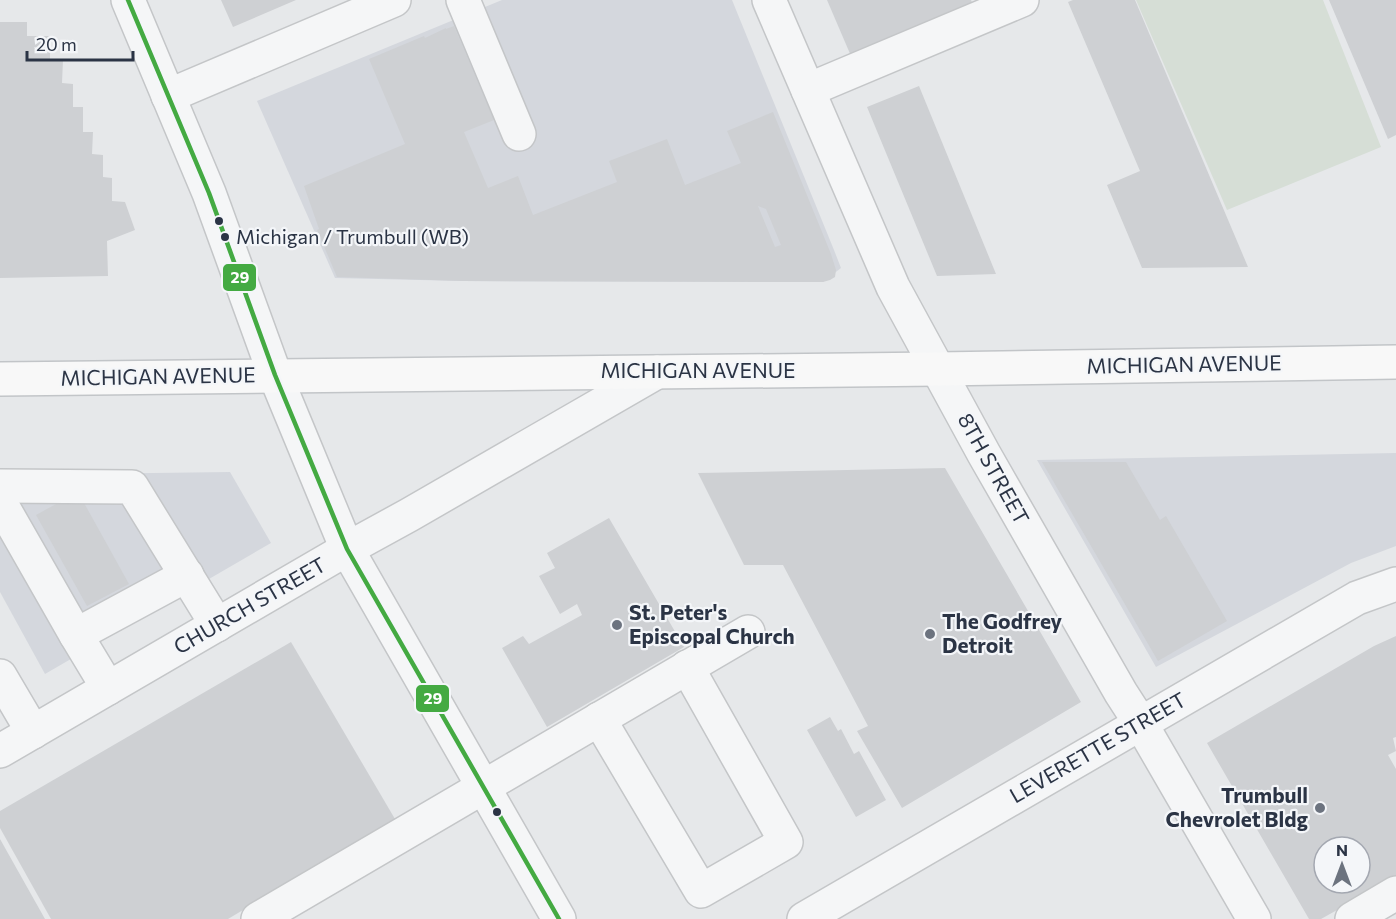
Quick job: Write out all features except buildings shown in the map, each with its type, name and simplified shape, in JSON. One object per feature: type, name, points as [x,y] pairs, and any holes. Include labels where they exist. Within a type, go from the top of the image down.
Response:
[{"type":"main road","name":"MICHIGAN AVENUE","points":[[0,379],[1396,362]]},
{"type":"street","points":[[128,0],[209,193],[275,375],[347,549],[559,919]]},
{"type":"street","points":[[168,96],[394,0]]},
{"type":"street","points":[[463,0],[519,134]]},
{"type":"street","name":"8TH STREET","points":[[769,0],[893,287],[984,454],[1254,919]]},
{"type":"street","points":[[808,90],[1022,0]]},
{"type":"street","name":"CHURCH STREET","points":[[0,751],[657,372]]},
{"type":"street","points":[[0,486],[132,487],[217,625]]},
{"type":"street","points":[[0,502],[108,688]]},
{"type":"street","points":[[76,635],[187,575]]},
{"type":"street","name":"LEVERETTE STREET","points":[[804,919],[1357,598],[1396,584]]},
{"type":"street","points":[[258,919],[747,632]]},
{"type":"street","points":[[598,719],[701,891],[786,842],[687,667]]},
{"type":"street","points":[[0,676],[33,732]]},
{"type":"street","points":[[1352,919],[1396,893]]},
{"type":"shaded area","points":[[502,0],[732,0],[841,268],[823,282],[463,281],[335,278],[257,101]]},
{"type":"shaded area","points":[[1136,0],[1323,0],[1381,147],[1227,210]]},
{"type":"shaded area","points":[[1396,453],[1396,546],[1351,563],[1156,667],[1037,460]]},
{"type":"shaded area","points":[[230,472],[271,543],[45,674],[0,592],[0,475]]},
{"type":"transit line","name":"29","points":[[128,0],[209,193],[275,375],[347,549],[559,919]]},
{"type":"place","name":"Michigan / Trumbull (WB)","points":[[225,237]]},
{"type":"place","name":"St. Peter's Episcopal Church","points":[[617,625]]},
{"type":"place","name":"The Godfrey Detroit","points":[[930,634]]},
{"type":"place","name":"Trumbull Chevrolet Bldg","points":[[1320,808]]}]
